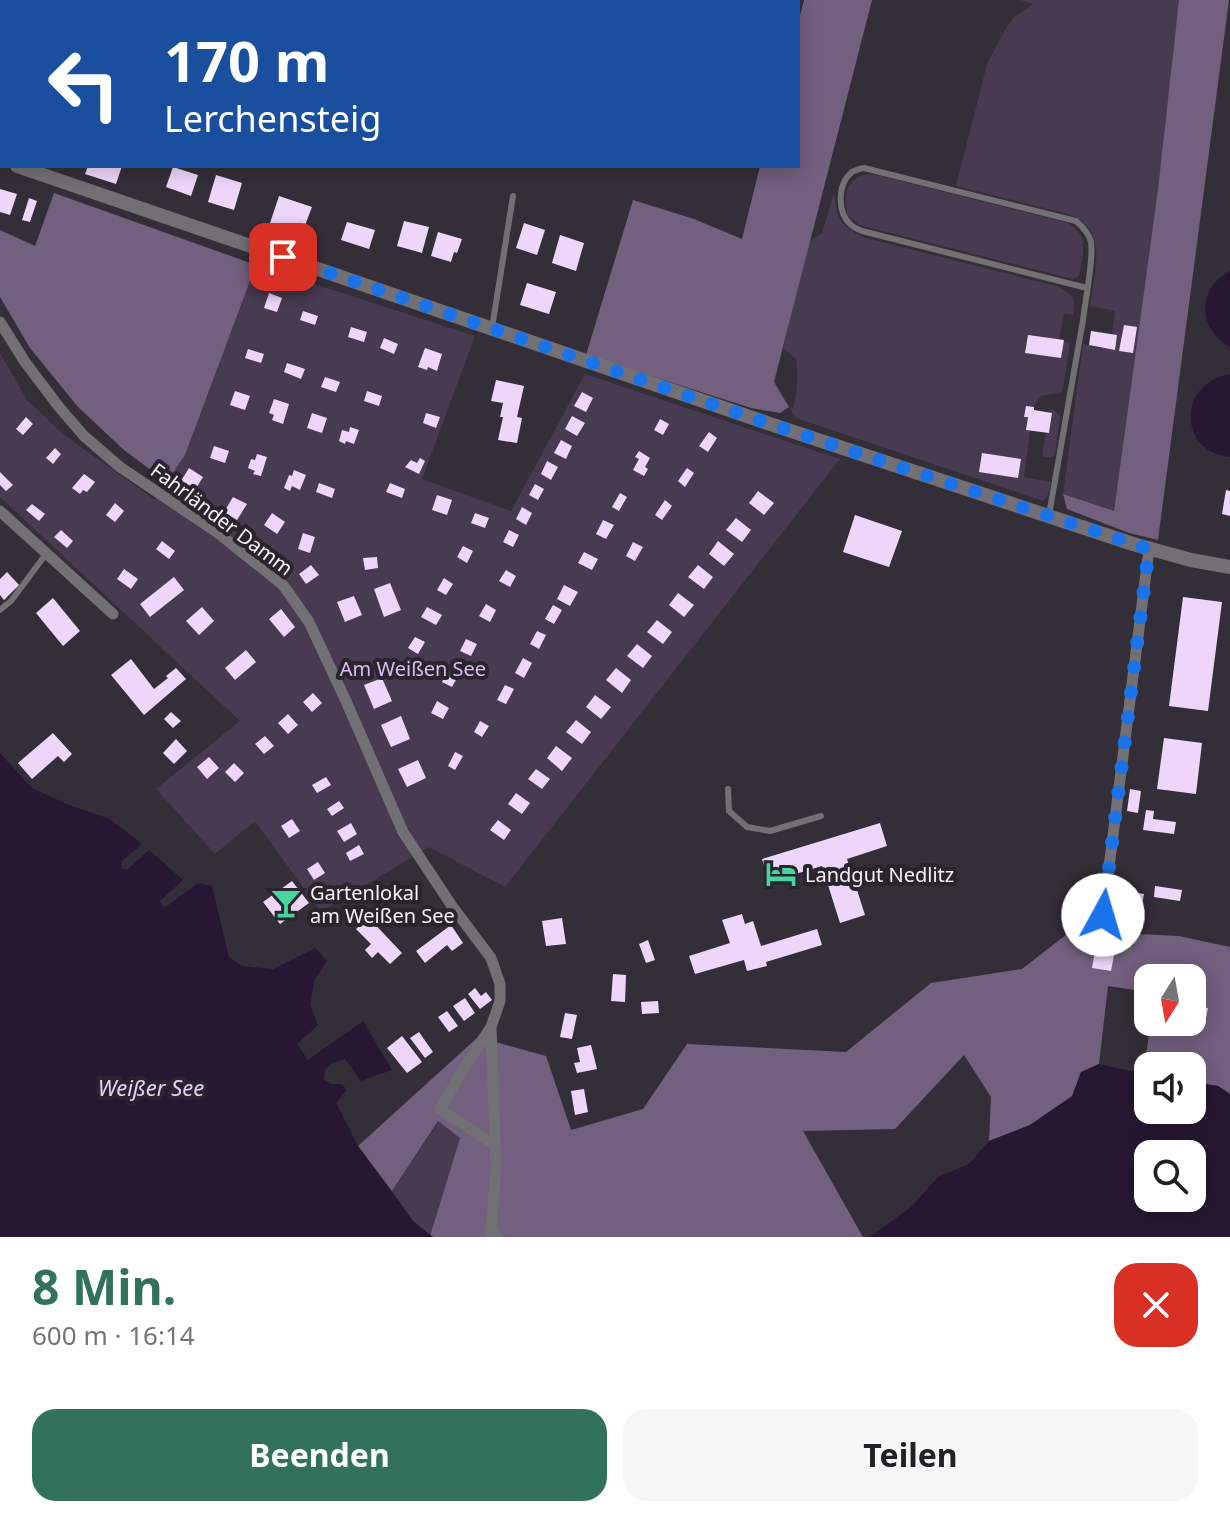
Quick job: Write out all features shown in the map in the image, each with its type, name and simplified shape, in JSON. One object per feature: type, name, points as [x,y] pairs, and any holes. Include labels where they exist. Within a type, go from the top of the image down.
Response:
[{"type":"street","points":[[23,168],[773,425],[1149,549],[1230,567]]},
{"type":"street","name":"Fahrländer Damm","points":[[0,322],[25,362],[84,436],[120,467],[218,533],[283,585],[309,622],[403,832],[491,958],[500,984],[500,1001],[491,1027],[440,1109],[495,1145]]},
{"type":"street","points":[[0,511],[113,614]]},
{"type":"street","points":[[1128,948],[1110,934],[1103,915],[1149,549]]},
{"type":"street","name":"Fahrländer Damm","points":[[491,1027],[496,1168],[491,1231],[497,1237]]},
{"type":"lane","points":[[1049,515],[1087,288],[1091,243],[1087,231],[1076,221],[864,168],[852,172],[846,180],[841,206],[851,225],[862,231],[1087,288]]},
{"type":"lane","points":[[492,328],[513,196]]},
{"type":"lane","points":[[0,610],[11,601],[46,554]]},
{"type":"lane","points":[[728,789],[729,811],[747,827],[770,831],[821,816]]},
{"type":"green space","points":[[1020,0],[1179,0],[1158,189],[1114,511],[1063,494],[1083,344],[1114,350],[1117,336],[1112,335],[1115,311],[1090,306],[1096,267],[1095,243],[1091,232],[1072,215],[956,186],[987,64],[1014,17],[1033,4]]},
{"type":"green space","points":[[867,174],[1068,223],[1082,240],[1079,276],[1073,279],[859,225],[847,214],[847,194],[854,180]]},
{"type":"green space","points":[[834,192],[841,221],[866,238],[1056,286],[1072,296],[1073,315],[1064,314],[1059,340],[1070,343],[1063,389],[1041,396],[1033,407],[1026,406],[1024,416],[1028,417],[1027,430],[1030,431],[1024,477],[1050,482],[1049,492],[1043,501],[796,418],[789,407],[793,408],[796,396],[796,359],[783,348],[810,241],[822,233]]},
{"type":"green space","name":"Am Weißen See","points":[[256,265],[475,336],[422,479],[511,511],[585,374],[840,459],[505,887],[429,847],[321,912],[255,821],[215,854],[156,789],[240,721],[0,497],[0,353],[27,400],[63,434],[155,500],[185,455]]},
{"type":"green space","points":[[1052,409],[1060,415],[1055,454],[1044,457],[1042,454],[1052,414],[1047,412]]},
{"type":"green space","points":[[439,1121],[460,1138],[430,1236],[413,1221],[392,1191]]},
{"type":"shaded area","points":[[804,0],[872,0],[774,382],[789,407],[780,413],[751,408],[586,355],[633,200],[694,219],[742,239],[760,168],[800,168],[800,15]]},
{"type":"shaded area","points":[[1179,0],[1229,0],[1158,540],[1129,533],[1067,509],[1063,494],[1114,511],[1158,189]]},
{"type":"shaded area","points":[[54,193],[256,265],[185,455],[167,482],[124,450],[78,407],[30,348],[0,297],[0,230],[35,246]]},
{"type":"shaded area","points":[[1076,927],[1117,933],[1179,936],[1230,947],[1230,1094],[1218,1086],[1206,1084],[1206,1052],[1146,1052],[1149,1036],[1206,1036],[1206,964],[1134,964],[1134,990],[1108,986],[1099,1064],[1081,1073],[1073,1096],[1030,1125],[989,1141],[991,1097],[964,1055],[895,1129],[803,1131],[863,1237],[433,1237],[430,1236],[460,1138],[438,1121],[392,1191],[358,1146],[478,1037],[546,1056],[571,1130],[643,1109],[687,1044],[846,1052],[931,983],[1022,969]]},
{"type":"water","points":[[1230,271],[1230,347],[1211,330],[1205,309],[1211,288]]},
{"type":"water","points":[[1230,374],[1230,457],[1213,452],[1201,443],[1193,431],[1191,417],[1193,403],[1200,390],[1213,380]]},
{"type":"water","name":"Weißer See","points":[[0,753],[32,788],[110,819],[142,844],[122,861],[122,868],[127,870],[149,850],[183,880],[160,901],[162,906],[166,907],[198,883],[212,886],[229,957],[242,966],[273,969],[315,948],[327,961],[315,979],[310,1005],[318,1025],[297,1044],[308,1060],[363,1021],[392,1070],[361,1081],[345,1059],[325,1069],[324,1080],[342,1084],[347,1090],[336,1103],[358,1146],[413,1221],[433,1237],[0,1237]]},
{"type":"water","points":[[1099,1064],[1134,1072],[1134,1124],[1206,1124],[1206,1084],[1218,1086],[1230,1094],[1230,1237],[870,1237],[911,1207],[938,1177],[969,1164],[989,1141],[1030,1125],[1072,1096],[1081,1072]]},
{"type":"building","points":[[87,168],[121,168],[116,184],[85,174]]},
{"type":"building","points":[[173,168],[198,175],[191,196],[166,187]]},
{"type":"building","points":[[216,175],[242,183],[234,210],[208,202]]},
{"type":"building","points":[[0,189],[17,194],[10,215],[0,212]]},
{"type":"building","points":[[279,196],[312,207],[304,228],[290,223],[288,229],[270,223]]},
{"type":"building","points":[[29,198],[37,201],[30,222],[22,220]]},
{"type":"building","points":[[404,221],[429,227],[422,253],[397,246]]},
{"type":"building","points":[[347,222],[375,230],[369,249],[341,240]]},
{"type":"building","points":[[524,223],[545,230],[537,255],[516,248]]},
{"type":"building","points":[[438,232],[462,239],[451,262],[431,256]]},
{"type":"building","points":[[560,235],[584,243],[576,271],[552,263]]},
{"type":"building","points":[[527,283],[556,292],[549,314],[520,305]]},
{"type":"building","points":[[269,293],[282,298],[277,312],[264,308]]},
{"type":"building","points":[[303,311],[318,316],[315,325],[300,320]]},
{"type":"building","points":[[1124,325],[1137,327],[1133,353],[1119,351]]},
{"type":"building","points":[[351,327],[367,332],[364,342],[348,337]]},
{"type":"building","points":[[1091,331],[1117,335],[1115,350],[1089,345]]},
{"type":"building","points":[[1028,335],[1064,340],[1061,358],[1025,353]]},
{"type":"building","points":[[384,338],[398,344],[394,354],[380,348]]},
{"type":"building","points":[[425,348],[442,354],[437,371],[418,367]]},
{"type":"building","points":[[248,349],[264,354],[261,363],[245,358]]},
{"type":"building","points":[[287,363],[305,369],[301,379],[284,372]]},
{"type":"building","points":[[325,377],[340,382],[336,392],[321,387]]},
{"type":"building","points":[[496,380],[524,386],[517,417],[522,418],[517,443],[498,440],[503,403],[491,401]]},
{"type":"building","points":[[235,391],[250,396],[245,410],[230,405]]},
{"type":"building","points":[[367,391],[382,396],[379,406],[364,401]]},
{"type":"building","points":[[582,392],[593,398],[586,412],[574,406]]},
{"type":"building","points":[[274,399],[289,404],[283,424],[272,420],[274,415],[269,413]]},
{"type":"building","points":[[1026,406],[1052,413],[1049,433],[1026,430]]},
{"type":"building","points":[[312,413],[327,418],[322,433],[307,428]]},
{"type":"building","points":[[426,413],[440,417],[436,428],[423,423]]},
{"type":"building","points":[[572,416],[585,423],[577,436],[565,429]]},
{"type":"building","points":[[26,417],[33,424],[23,435],[16,429]]},
{"type":"building","points":[[660,419],[669,424],[663,435],[654,430]]},
{"type":"building","points":[[350,427],[359,430],[354,444],[339,441],[342,430],[349,432]]},
{"type":"building","points":[[709,432],[717,438],[708,452],[699,446]]},
{"type":"building","points":[[561,440],[572,446],[566,459],[554,453]]},
{"type":"building","points":[[214,446],[229,451],[225,463],[210,458]]},
{"type":"building","points":[[55,448],[61,454],[53,464],[46,458]]},
{"type":"building","points":[[639,451],[650,458],[644,476],[633,470],[639,459],[635,457]]},
{"type":"building","points":[[982,453],[1021,459],[1018,478],[979,472]]},
{"type":"building","points":[[257,454],[267,457],[261,476],[253,474],[255,471],[248,468]]},
{"type":"building","points":[[420,458],[425,461],[419,474],[405,467],[411,460],[417,463]]},
{"type":"building","points":[[547,461],[558,467],[551,480],[541,474]]},
{"type":"building","points":[[189,468],[203,477],[195,490],[181,481]]},
{"type":"building","points":[[687,468],[694,473],[685,487],[678,481]]},
{"type":"building","points":[[294,470],[306,475],[300,490],[292,486],[290,491],[284,488]]},
{"type":"building","points":[[0,472],[13,485],[6,491],[0,485]]},
{"type":"building","points":[[84,474],[95,482],[87,492],[83,490],[80,494],[72,488]]},
{"type":"building","points":[[319,483],[335,489],[332,498],[316,492]]},
{"type":"building","points":[[390,483],[405,489],[402,498],[386,492]]},
{"type":"building","points":[[535,484],[544,489],[538,500],[529,495]]},
{"type":"building","points":[[1226,490],[1230,491],[1230,516],[1222,514]]},
{"type":"building","points":[[758,491],[774,503],[764,515],[749,503]]},
{"type":"building","points":[[620,493],[627,497],[619,511],[612,507]]},
{"type":"building","points":[[437,495],[452,500],[447,515],[432,510]]},
{"type":"building","points":[[233,497],[247,504],[237,520],[224,512]]},
{"type":"building","points":[[665,500],[672,506],[662,520],[655,515]]},
{"type":"building","points":[[115,503],[124,511],[115,522],[106,515]]},
{"type":"building","points":[[32,504],[45,514],[39,521],[26,510]]},
{"type":"building","points":[[522,507],[532,513],[526,525],[516,519]]},
{"type":"building","points":[[272,513],[285,522],[277,534],[264,525]]},
{"type":"building","points":[[475,513],[489,518],[485,528],[471,523]]},
{"type":"building","points":[[855,515],[902,531],[889,567],[843,552]]},
{"type":"building","points":[[736,518],[751,530],[742,542],[726,530]]},
{"type":"building","points":[[603,520],[614,525],[606,539],[596,534]]},
{"type":"building","points":[[61,530],[73,541],[67,548],[54,537]]},
{"type":"building","points":[[509,530],[519,535],[513,547],[503,542]]},
{"type":"building","points":[[303,533],[315,537],[310,553],[298,549]]},
{"type":"building","points":[[162,541],[175,551],[169,559],[156,549]]},
{"type":"building","points":[[718,541],[734,554],[724,566],[709,554]]},
{"type":"building","points":[[633,542],[643,547],[635,561],[626,556]]},
{"type":"building","points":[[463,546],[473,551],[467,563],[457,557]]},
{"type":"building","points":[[584,552],[598,559],[592,570],[578,563]]},
{"type":"building","points":[[377,557],[378,568],[365,570],[363,558]]},
{"type":"building","points":[[311,565],[319,575],[306,584],[299,574]]},
{"type":"building","points":[[698,565],[713,577],[704,589],[688,577]]},
{"type":"building","points":[[124,569],[138,579],[131,589],[117,579]]},
{"type":"building","points":[[506,570],[516,576],[510,587],[499,581]]},
{"type":"building","points":[[7,572],[19,585],[4,600],[0,595],[0,579]]},
{"type":"building","points":[[174,577],[184,590],[150,617],[140,604]]},
{"type":"building","points":[[444,578],[453,584],[446,595],[437,590]]},
{"type":"building","points":[[390,583],[401,610],[384,617],[374,589]]},
{"type":"building","points":[[564,585],[578,592],[570,606],[557,599]]},
{"type":"building","points":[[678,593],[694,605],[684,617],[669,605]]},
{"type":"building","points":[[354,596],[362,615],[345,622],[337,602]]},
{"type":"building","points":[[1183,597],[1222,602],[1208,711],[1169,706]]},
{"type":"building","points":[[53,598],[80,631],[63,646],[36,613]]},
{"type":"building","points":[[486,604],[496,610],[490,622],[479,616]]},
{"type":"building","points":[[553,605],[562,610],[554,624],[545,619]]},
{"type":"building","points":[[202,607],[214,621],[199,635],[186,621]]},
{"type":"building","points":[[427,607],[442,615],[436,625],[421,617]]},
{"type":"building","points":[[281,609],[295,627],[284,637],[269,619]]},
{"type":"building","points":[[657,620],[672,632],[663,644],[647,632]]},
{"type":"building","points":[[537,631],[546,635],[539,649],[530,644]]},
{"type":"building","points":[[415,637],[425,642],[418,654],[408,648]]},
{"type":"building","points":[[466,639],[477,644],[471,656],[460,651]]},
{"type":"building","points":[[637,644],[652,656],[643,668],[627,656]]},
{"type":"building","points":[[246,650],[256,662],[235,680],[225,668]]},
{"type":"building","points":[[523,658],[532,663],[524,678],[515,673]]},
{"type":"building","points":[[131,659],[154,689],[176,668],[186,679],[144,715],[111,675]]},
{"type":"building","points":[[616,668],[631,680],[622,693],[606,680]]},
{"type":"building","points":[[448,671],[458,676],[452,687],[442,682]]},
{"type":"building","points":[[382,678],[392,701],[374,709],[364,685]]},
{"type":"building","points":[[505,685],[514,689],[506,704],[497,700]]},
{"type":"building","points":[[313,693],[322,703],[312,712],[303,702]]},
{"type":"building","points":[[595,695],[611,707],[601,719],[586,707]]},
{"type":"building","points":[[437,701],[449,708],[443,719],[431,713]]},
{"type":"building","points":[[171,712],[181,721],[173,728],[164,719]]},
{"type":"building","points":[[288,714],[298,725],[288,734],[278,723]]},
{"type":"building","points":[[401,716],[410,739],[391,747],[381,725]]},
{"type":"building","points":[[576,720],[591,732],[582,744],[566,732]]},
{"type":"building","points":[[480,721],[489,726],[482,737],[474,732]]},
{"type":"building","points":[[53,733],[72,754],[64,762],[58,756],[32,779],[18,763]]},
{"type":"building","points":[[265,736],[274,746],[264,754],[255,744]]},
{"type":"building","points":[[1164,738],[1202,743],[1196,794],[1157,789]]},
{"type":"building","points":[[176,739],[187,751],[174,764],[163,753]]},
{"type":"building","points":[[556,746],[572,758],[562,771],[547,758]]},
{"type":"building","points":[[455,752],[463,756],[455,770],[448,766]]},
{"type":"building","points":[[209,757],[219,768],[207,779],[197,767]]},
{"type":"building","points":[[418,760],[426,778],[407,787],[398,769]]},
{"type":"building","points":[[234,763],[244,773],[235,782],[225,772]]},
{"type":"building","points":[[536,769],[550,779],[542,789],[528,779]]},
{"type":"building","points":[[326,777],[331,785],[317,793],[312,785]]},
{"type":"building","points":[[1130,789],[1141,791],[1138,813],[1127,811]]},
{"type":"building","points":[[516,793],[530,803],[522,814],[508,804]]},
{"type":"building","points":[[339,801],[344,808],[332,816],[327,809]]},
{"type":"building","points":[[1146,810],[1154,811],[1153,819],[1176,822],[1174,834],[1143,830]]},
{"type":"building","points":[[292,819],[300,831],[289,838],[281,826]]},
{"type":"building","points":[[498,820],[511,830],[504,840],[490,830]]},
{"type":"building","points":[[351,823],[357,834],[344,842],[337,831]]},
{"type":"building","name":"Landgut Nedlitz","points":[[880,823],[887,846],[847,859],[865,915],[840,923],[822,866],[769,882],[762,859]]},
{"type":"building","points":[[359,845],[364,854],[350,861],[346,853]]},
{"type":"building","points":[[318,862],[325,873],[314,880],[307,869]]},
{"type":"building","name":"Gartenlokal am Weißen See","points":[[292,881],[309,903],[280,924],[263,902]]},
{"type":"building","points":[[1155,886],[1182,890],[1180,901],[1154,897]]},
{"type":"building","points":[[1122,890],[1144,894],[1140,917],[1118,913]]},
{"type":"building","points":[[742,914],[745,924],[753,921],[761,946],[817,929],[822,945],[747,971],[744,960],[695,974],[689,956],[730,943],[722,920]]},
{"type":"building","points":[[368,917],[402,953],[390,964],[378,952],[372,958],[365,950],[371,944],[356,929]]},
{"type":"building","points":[[562,918],[566,944],[546,946],[542,921]]},
{"type":"building","points":[[451,925],[463,943],[452,951],[447,945],[425,963],[416,951]]},
{"type":"building","points":[[648,940],[655,960],[646,963],[639,944]]},
{"type":"building","points":[[1095,951],[1114,955],[1111,971],[1092,968]]},
{"type":"building","points":[[613,974],[626,975],[625,1002],[611,1001]]},
{"type":"building","points":[[475,988],[481,996],[486,992],[492,1000],[480,1009],[468,994]]},
{"type":"building","points":[[465,998],[475,1013],[464,1021],[453,1006]]},
{"type":"building","points":[[658,1001],[659,1013],[642,1014],[641,1002]]},
{"type":"building","points":[[447,1011],[458,1026],[449,1032],[438,1017]]},
{"type":"building","points":[[565,1013],[577,1015],[572,1039],[560,1037]]},
{"type":"building","points":[[419,1032],[433,1052],[425,1058],[410,1038]]},
{"type":"building","points":[[402,1036],[422,1062],[407,1073],[387,1048]]},
{"type":"building","points":[[591,1045],[597,1069],[577,1073],[574,1063],[580,1062],[577,1048]]},
{"type":"building","points":[[584,1089],[588,1112],[575,1115],[571,1091]]},
{"type":"place","name":"Landgut Nedlitz","points":[[781,874]]},
{"type":"place","name":"Gartenlokal am Weißen See","points":[[286,903]]},
{"type":"route","points":[[283,257],[773,425],[1149,549],[1103,915]]}]
